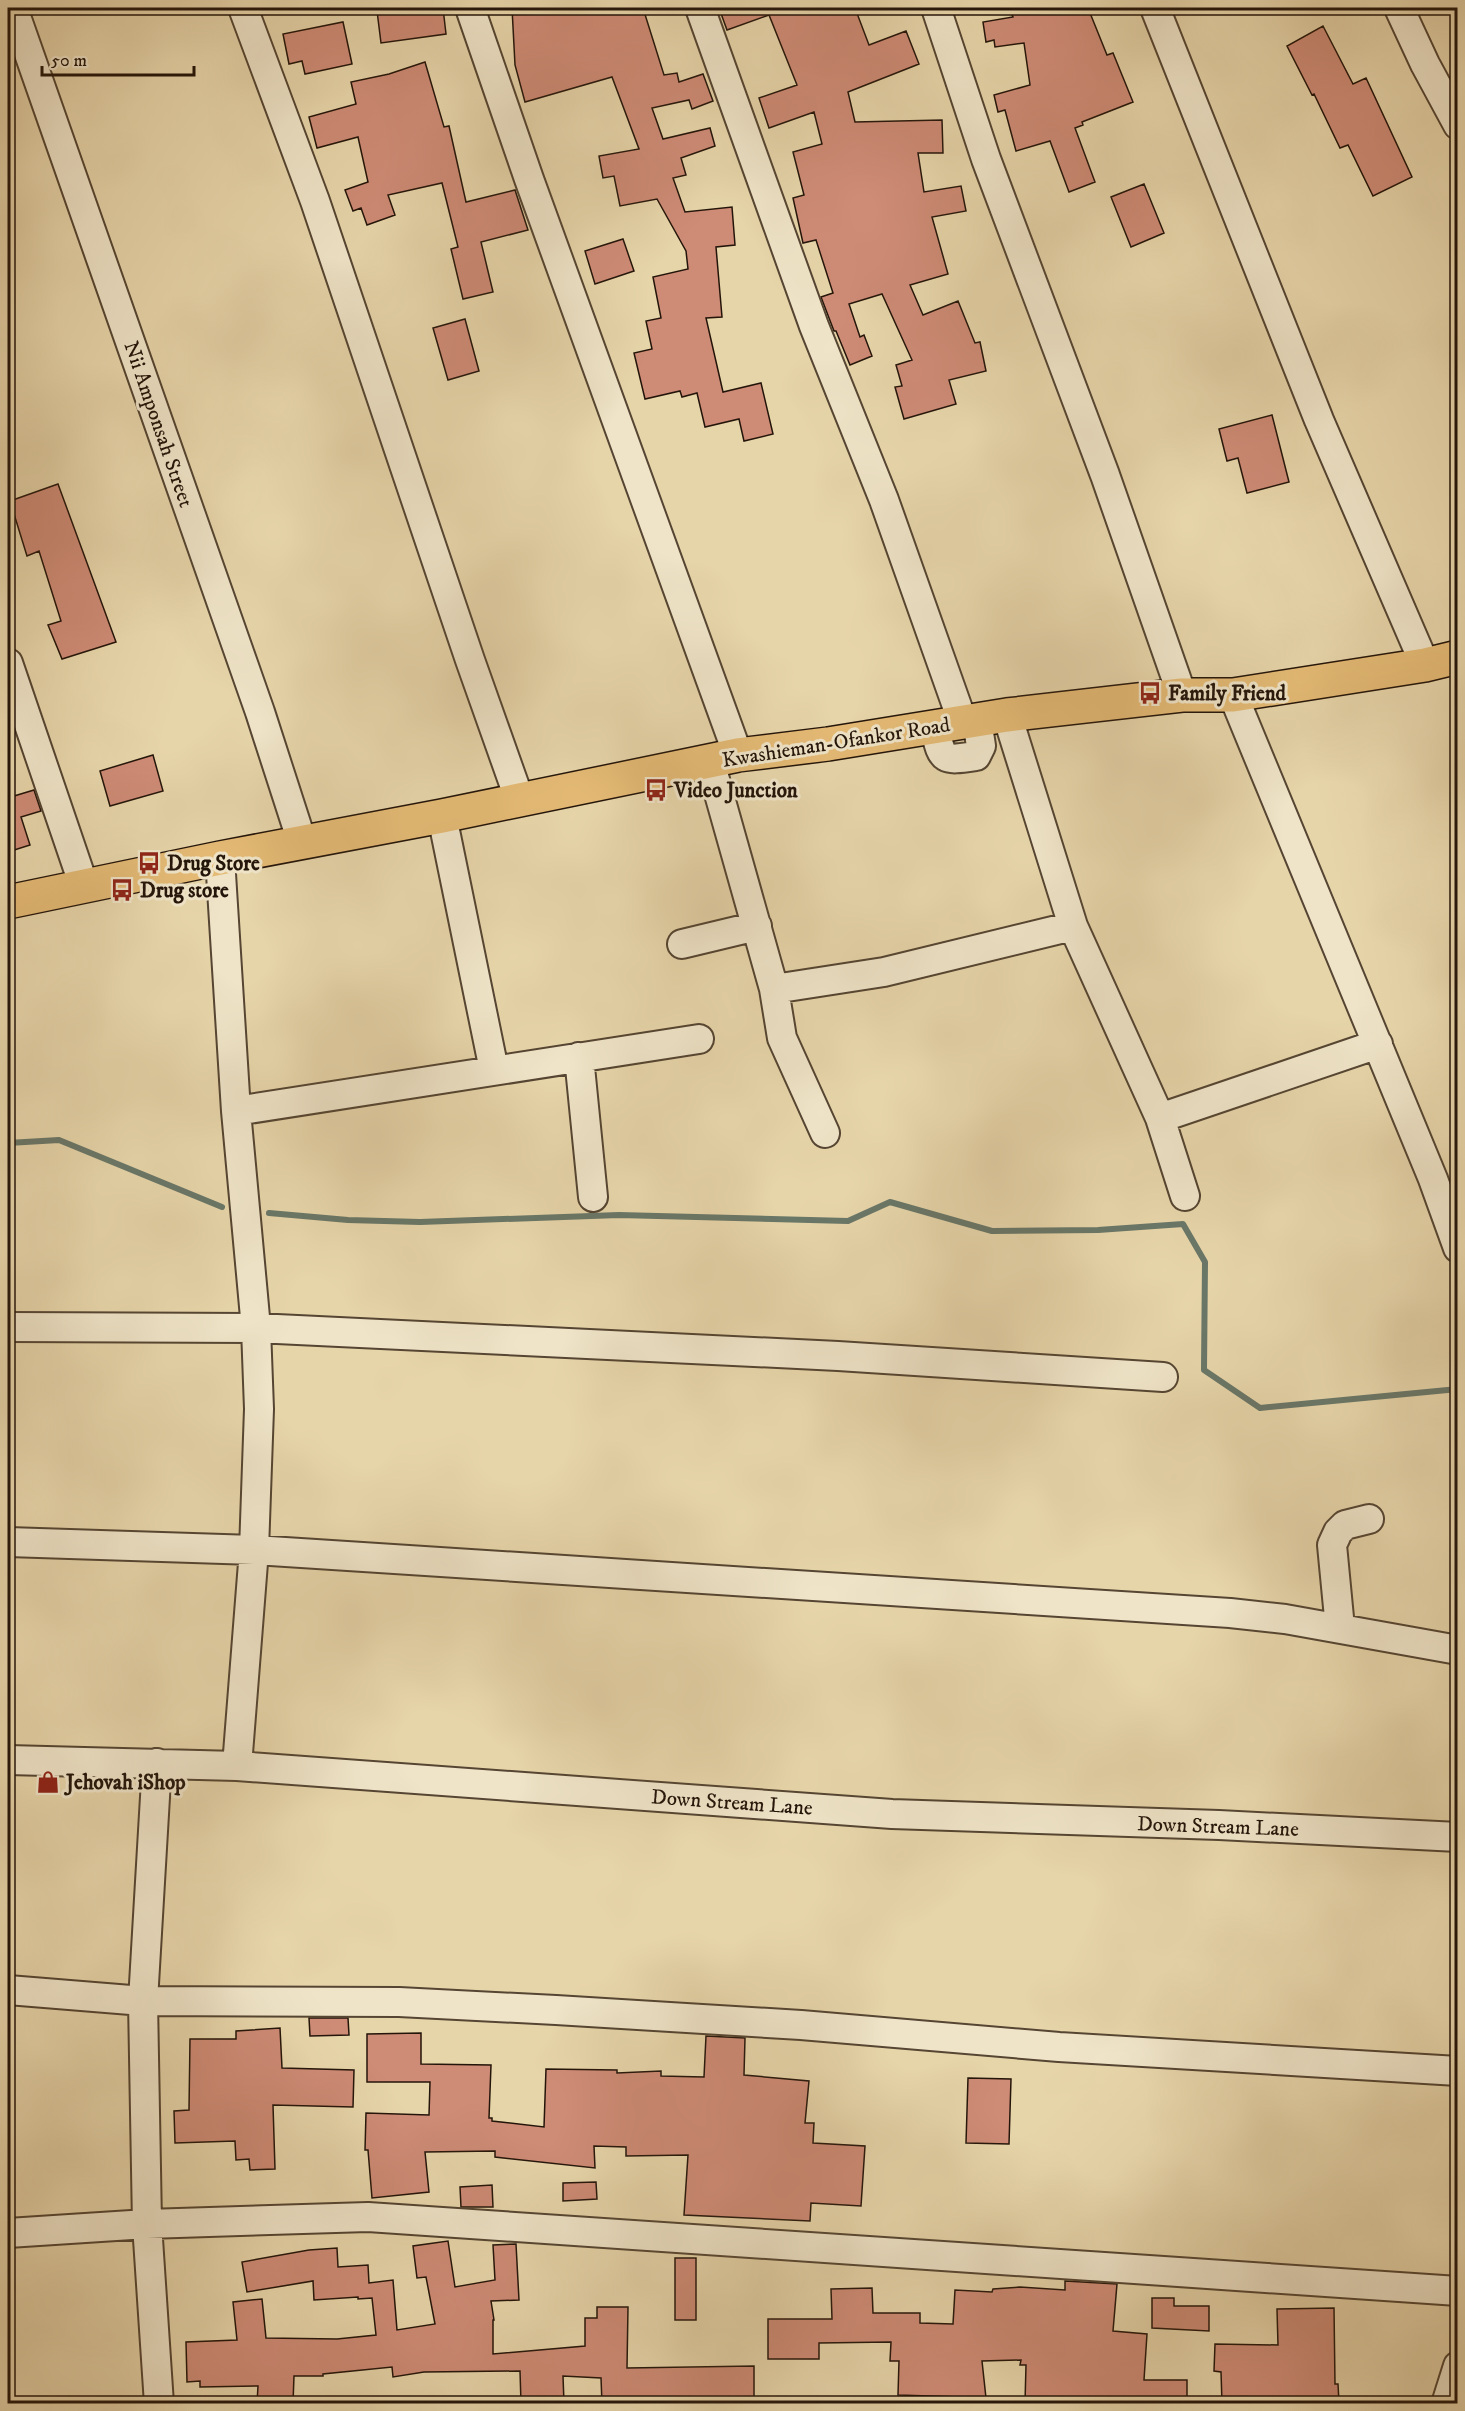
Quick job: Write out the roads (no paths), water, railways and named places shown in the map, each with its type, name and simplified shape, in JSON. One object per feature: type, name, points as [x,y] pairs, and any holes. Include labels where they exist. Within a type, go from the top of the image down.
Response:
[{"type":"main road","name":"Kwashieman-Ofankor Road","points":[[8,902],[724,759],[970,721],[1182,695],[1233,695],[1425,665],[1458,657]]},
{"type":"street","name":"Nii Amponsah Street","points":[[13,8],[260,712],[302,842]]},
{"type":"street","points":[[243,8],[315,201],[466,649],[520,801]]},
{"type":"street","points":[[470,8],[724,759],[757,926],[774,989],[782,1038],[825,1132]]},
{"type":"street","points":[[700,8],[814,327],[970,721],[1073,926],[1160,1118],[1185,1196]]},
{"type":"street","points":[[936,8],[986,159],[1105,475],[1182,695]]},
{"type":"street","points":[[1155,8],[1319,420],[1425,665]]},
{"type":"street","points":[[1399,8],[1425,64],[1458,125]]},
{"type":"street","points":[[8,663],[84,886]]},
{"type":"street","points":[[1233,695],[1433,1179],[1458,1248]]},
{"type":"street","points":[[442,816],[494,1070]]},
{"type":"street","points":[[220,858],[236,1111],[256,1328],[259,1409],[254,1550],[237,1766]]},
{"type":"street","points":[[682,944],[757,926]]},
{"type":"street","points":[[774,989],[884,972],[1073,926]]},
{"type":"street","points":[[236,1111],[699,1039]]},
{"type":"street","points":[[1160,1118],[1378,1044]]},
{"type":"street","points":[[579,1057],[593,1197]]},
{"type":"street","points":[[8,1327],[256,1328],[838,1356],[1163,1377]]},
{"type":"street","points":[[1340,1628],[1332,1545],[1338,1532],[1345,1525],[1369,1519]]},
{"type":"street","points":[[8,1542],[254,1550],[1230,1613],[1285,1619],[1458,1650]]},
{"type":"street","name":"Down Stream Lane","points":[[8,1760],[237,1766],[892,1814],[1219,1825],[1458,1838]]},
{"type":"street","points":[[157,1763],[142,2001],[147,2224],[159,2403]]},
{"type":"street","points":[[8,1990],[142,2001],[399,2002],[568,2011],[801,2025],[1059,2047],[1458,2071]]},
{"type":"street","points":[[8,2233],[147,2224],[368,2217],[1458,2291]]},
{"type":"street","points":[[1446,2403],[1458,2366]]},
{"type":"waterway","points":[[8,1143],[59,1140],[222,1207]]},
{"type":"waterway","points":[[269,1213],[348,1220],[420,1222],[619,1215],[848,1221],[890,1202],[992,1231],[1098,1230],[1183,1224],[1205,1262],[1204,1370],[1260,1408],[1458,1389]]},
{"type":"place","name":"Family Friend","points":[[1150,693]]},
{"type":"place","name":"Video Junction","points":[[656,790]]},
{"type":"place","name":"Drug Store","points":[[149,863]]},
{"type":"place","name":"Drug store","points":[[122,890]]},
{"type":"place","name":"Jehovah iShop","points":[[48,1782]]}]
